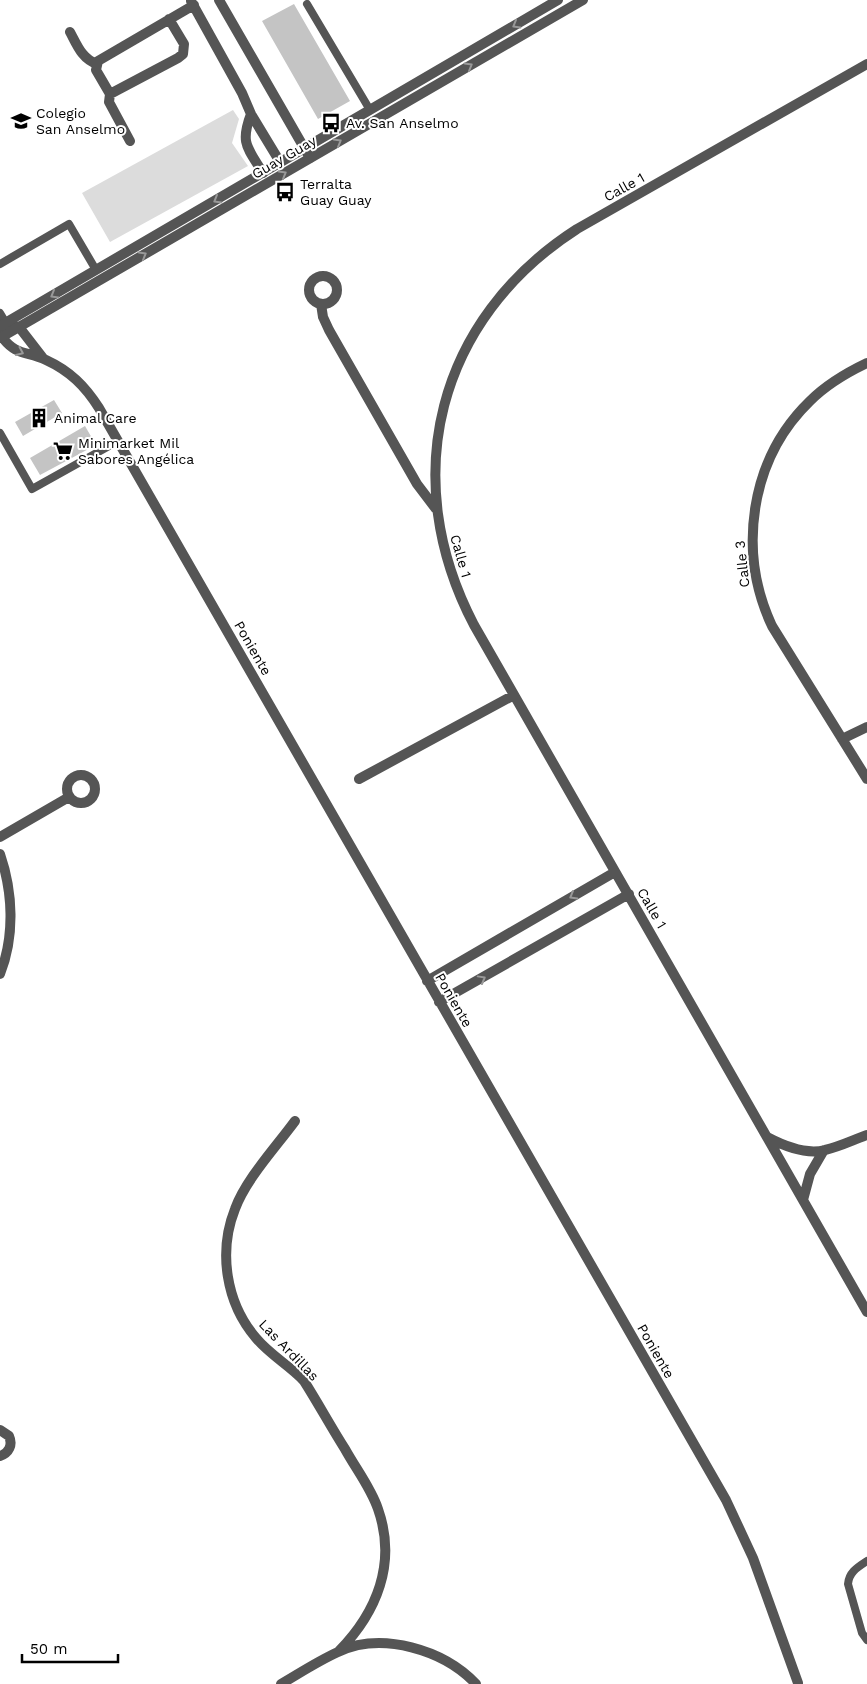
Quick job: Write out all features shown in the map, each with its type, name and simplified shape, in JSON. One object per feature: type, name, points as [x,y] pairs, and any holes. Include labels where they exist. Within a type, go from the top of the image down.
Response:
[{"type":"street","points":[[219,0],[310,158]]},
{"type":"street","name":"Guay Guay","points":[[1,337],[280,162],[558,0]]},
{"type":"street","name":"Guay Guay","points":[[3,324],[98,275],[310,158],[583,0]]},
{"type":"street","points":[[130,141],[110,102],[110,94],[96,70],[96,64],[101,59],[169,19],[192,2],[242,93],[251,114],[280,162]]},
{"type":"street","points":[[110,94],[183,54],[184,44],[169,19]]},
{"type":"street","points":[[70,32],[84,56],[96,64]]},
{"type":"street","name":"Calle 1","points":[[867,64],[578,229],[557,242],[522,272],[495,302],[476,330],[463,354],[449,388],[439,426],[434,470],[436,509],[447,562],[458,593],[474,625],[867,1312]]},
{"type":"street","points":[[367,125],[370,118],[370,110],[382,113],[391,111]]},
{"type":"street","points":[[251,114],[245,130],[246,142],[263,173]]},
{"type":"street","name":"Calle 1","points":[[321,304],[323,317],[329,330],[417,484],[436,509]]},
{"type":"street","points":[[1,337],[3,324],[19,327]]},
{"type":"street","name":"Poniente","points":[[19,327],[43,358]]},
{"type":"street","name":"Poniente","points":[[1,337],[20,353],[43,358],[63,368],[86,389],[118,441],[736,1518],[754,1558],[798,1683]]},
{"type":"street","name":"Calle 3","points":[[867,363],[842,376],[821,391],[792,420],[775,447],[763,473],[756,500],[753,526],[754,571],[766,613],[779,639],[867,780]]},
{"type":"street","points":[[359,779],[514,695]]},
{"type":"street","points":[[842,739],[867,727]]},
{"type":"street","points":[[0,837],[69,797]]},
{"type":"street","points":[[0,854],[8,883],[10,920],[6,952],[0,974]]},
{"type":"street","points":[[427,981],[616,872]]},
{"type":"street","points":[[439,1002],[628,894]]},
{"type":"street","name":"Las Ardillas","points":[[281,1684],[339,1651],[353,1637],[369,1613],[382,1578],[385,1553],[378,1510],[368,1488],[304,1381],[292,1369],[268,1351],[249,1329],[231,1292],[226,1257],[228,1234],[235,1209],[254,1177],[294,1121]]},
{"type":"street","points":[[767,1137],[796,1148],[824,1150],[867,1135]]},
{"type":"street","points":[[803,1200],[810,1174],[824,1150]]},
{"type":"street","points":[[0,1430],[9,1436],[11,1444],[8,1452],[0,1456]]},
{"type":"street","name":"Las Ardillas","points":[[339,1651],[375,1644],[413,1647],[449,1662],[460,1669],[476,1684]]},
{"type":"lane","points":[[307,4],[370,110]]},
{"type":"lane","points":[[0,264],[69,224],[98,275]]},
{"type":"lane","points":[[0,313],[3,324]]},
{"type":"lane","points":[[0,433],[32,489],[118,441]]},
{"type":"lane","points":[[867,1561],[856,1568],[849,1577],[848,1584],[862,1633],[867,1640]]},
{"type":"shaded area","points":[[233,110],[239,119],[232,143],[248,166],[110,242],[82,193]]},
{"type":"building","points":[[294,4],[350,101],[318,119],[262,21]]},
{"type":"building","name":"Animal Care","points":[[54,400],[62,413],[23,436],[15,422]]},
{"type":"building","name":"Minimarket Mil Sabores Angélica","points":[[85,426],[96,445],[40,475],[30,458]]},
{"type":"place","name":"Colegio San Anselmo","points":[[21,121]]},
{"type":"place","name":"Av. San Anselmo","points":[[331,123]]},
{"type":"place","name":"Terralta Guay Guay","points":[[285,192]]},
{"type":"place","name":"Animal Care","points":[[39,418]]},
{"type":"place","name":"Minimarket Mil Sabores Angélica","points":[[63,451]]}]
